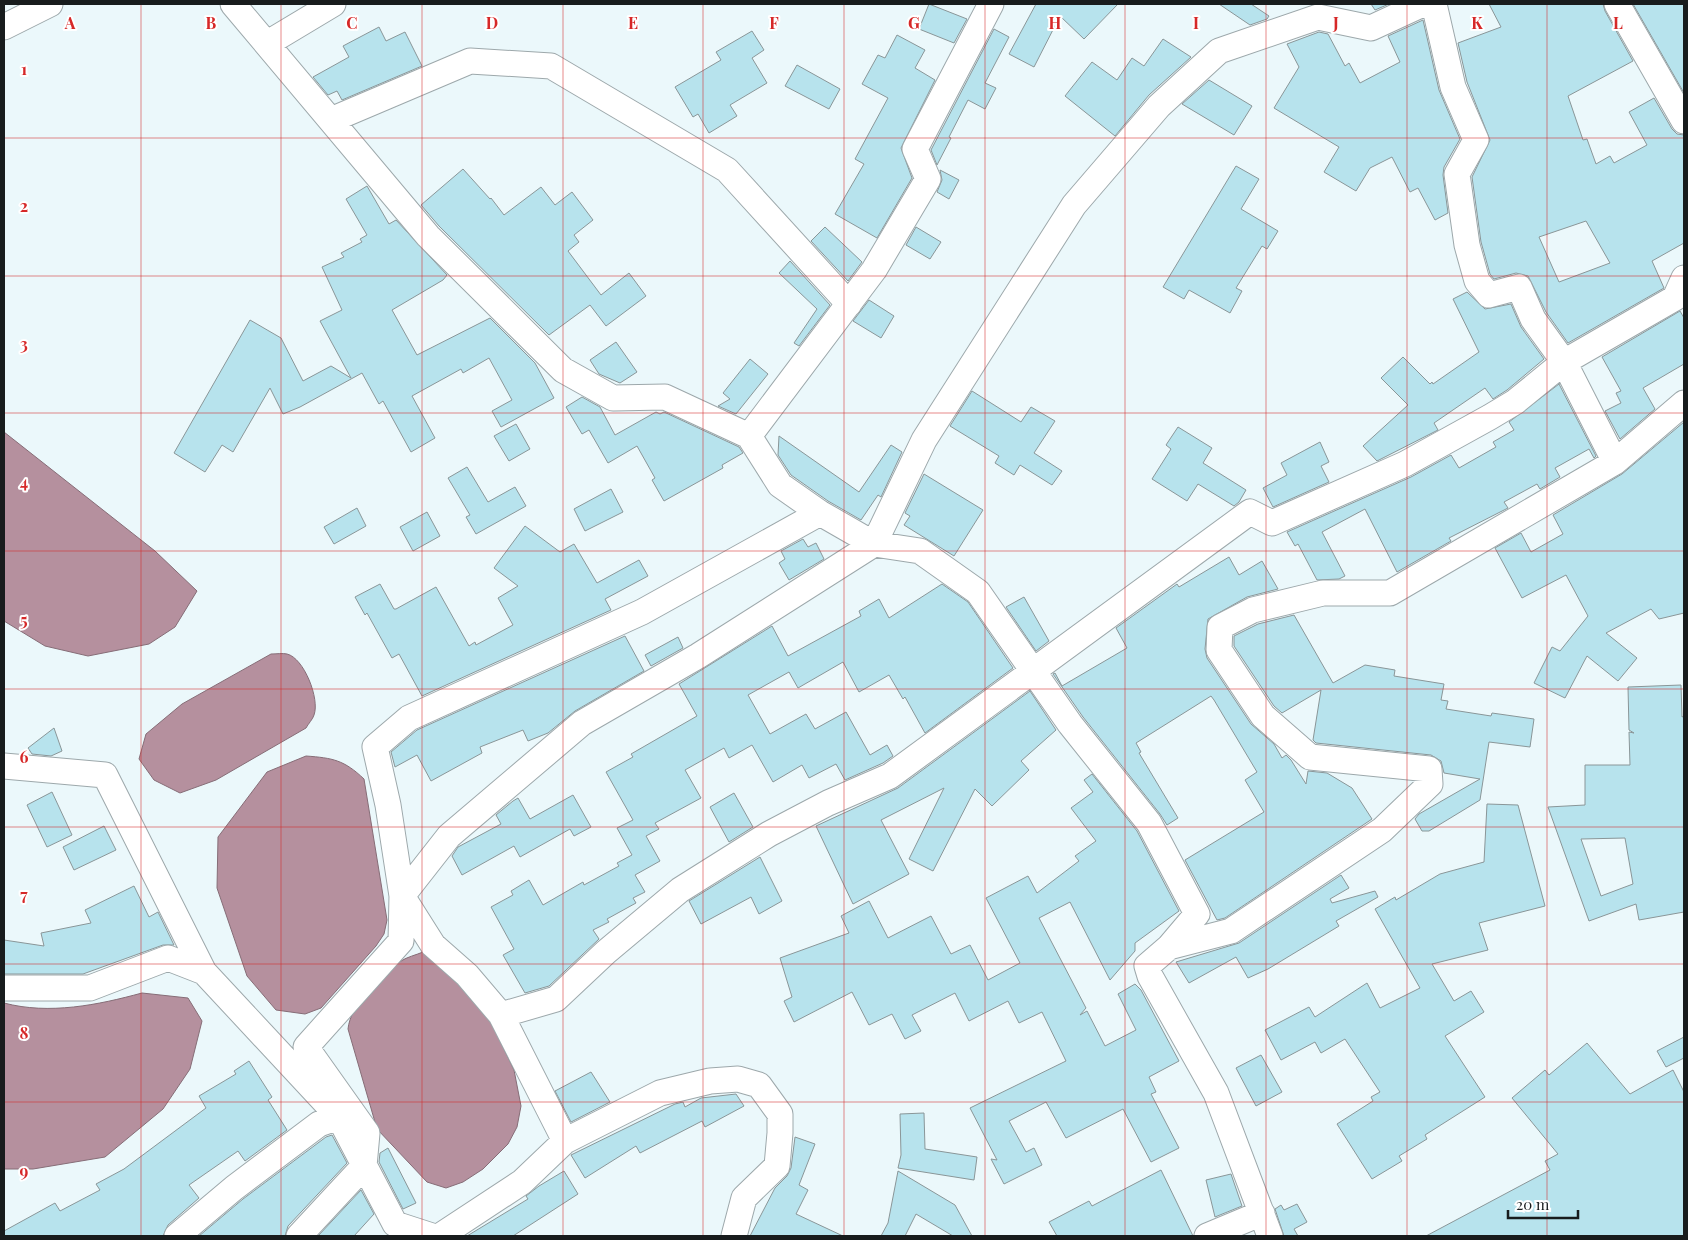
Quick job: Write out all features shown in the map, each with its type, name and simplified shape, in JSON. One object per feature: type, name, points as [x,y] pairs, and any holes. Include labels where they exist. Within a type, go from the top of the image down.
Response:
[{"type":"street","points":[[4,27],[50,4]]},
{"type":"street","points":[[233,4],[268,43],[428,236],[563,370],[613,398],[665,397],[749,436],[780,485],[820,513],[874,544],[920,551],[978,592],[1070,724],[1149,823],[1197,914],[1169,947],[1147,966],[1150,976],[1216,1093],[1266,1225],[1206,1236]]},
{"type":"street","points":[[268,43],[333,4]]},
{"type":"street","points":[[749,436],[874,270],[928,178],[915,149],[991,4]]},
{"type":"street","points":[[402,896],[449,836],[582,723],[698,656],[874,544],[924,440],[1074,205],[1159,106],[1219,51],[1318,17],[1371,28],[1423,4]]},
{"type":"street","points":[[1434,4],[1453,88],[1476,140],[1457,174],[1467,245],[1477,281],[1489,295],[1519,287],[1532,318],[1564,362],[1615,462]]},
{"type":"street","points":[[1616,4],[1684,121]]},
{"type":"street","points":[[331,120],[470,61],[551,66],[726,170],[849,304]]},
{"type":"street","points":[[501,1014],[556,999],[606,952],[680,890],[769,834],[828,803],[890,776],[1250,512],[1272,523],[1405,464],[1515,402],[1564,362],[1675,298],[1684,278]]},
{"type":"street","points":[[1169,947],[1231,931],[1382,830],[1430,784],[1429,770],[1310,757],[1263,716],[1219,650],[1220,627],[1254,610],[1323,593],[1390,593],[1615,462],[1684,403]]},
{"type":"street","points":[[299,1236],[364,1166],[367,1133],[306,1047],[401,941],[402,896],[388,805],[375,748],[409,718],[642,612],[820,513]]},
{"type":"street","points":[[4,766],[105,775],[204,972],[339,1117],[395,1224],[432,1236]]},
{"type":"street","points":[[402,896],[433,945],[467,975],[501,1014],[565,1141]]},
{"type":"street","points":[[4,988],[90,988],[168,958],[204,972]]},
{"type":"street","points":[[440,1236],[522,1182],[565,1141],[660,1093],[710,1081],[738,1079],[759,1085],[780,1114],[777,1166],[744,1198],[734,1236]]},
{"type":"street","points":[[177,1236],[234,1188],[319,1124],[339,1117]]},
{"type":"shaded area","points":[[4,432],[155,551],[197,591],[175,627],[149,644],[88,656],[45,646],[4,621]]},
{"type":"shaded area","points":[[271,654],[287,654],[293,657],[305,671],[315,699],[313,717],[306,728],[216,780],[180,793],[154,780],[139,759],[146,734],[182,704]]},
{"type":"shaded area","points":[[306,756],[338,761],[364,779],[387,920],[384,934],[376,946],[321,1008],[305,1014],[276,1010],[247,976],[217,888],[218,837],[267,772]]},
{"type":"shaded area","points":[[423,952],[439,958],[485,1009],[514,1070],[521,1106],[517,1127],[508,1144],[483,1169],[463,1182],[446,1188],[427,1182],[377,1129],[348,1029],[354,1010],[367,990],[393,966]]},
{"type":"shaded area","points":[[142,993],[188,998],[202,1021],[190,1069],[163,1109],[105,1157],[33,1169],[4,1169],[4,1003],[38,1008],[73,1007],[91,1005]]},
{"type":"building","points":[[929,4],[967,19],[954,43],[919,29]]},
{"type":"building","points":[[1036,4],[1118,4],[1084,39],[1060,16],[1034,67],[1009,54]]},
{"type":"building","points":[[1219,4],[1251,4],[1269,16],[1267,19],[1250,25]]},
{"type":"building","points":[[1371,4],[1389,4],[1375,10]]},
{"type":"building","points":[[1489,4],[1603,4],[1633,61],[1568,96],[1583,140],[1587,139],[1596,164],[1610,156],[1614,163],[1647,145],[1629,112],[1654,98],[1672,129],[1677,134],[1684,135],[1684,243],[1652,261],[1664,288],[1568,343],[1546,312],[1528,276],[1516,273],[1494,279],[1490,274],[1481,242],[1472,177],[1490,140],[1467,82],[1458,43],[1501,27]],"holes":[[[1586,221],[1610,263],[1559,282],[1539,237]]]},
{"type":"building","points":[[1633,4],[1684,4],[1684,93]]},
{"type":"building","points":[[1423,20],[1439,90],[1460,139],[1444,167],[1443,175],[1448,213],[1435,220],[1418,188],[1410,192],[1392,157],[1370,168],[1356,191],[1324,172],[1339,147],[1274,108],[1299,67],[1287,44],[1319,32],[1328,34],[1345,66],[1349,63],[1360,83],[1400,62],[1388,36]]},
{"type":"building","points":[[379,27],[386,41],[405,32],[422,66],[342,100],[337,91],[328,95],[313,77],[349,57],[343,46]]},
{"type":"building","points":[[994,29],[1009,37],[985,83],[996,88],[985,109],[968,100],[937,165],[931,150]]},
{"type":"building","points":[[752,31],[764,50],[752,58],[767,83],[730,105],[737,116],[709,133],[698,114],[693,117],[675,87],[721,60],[716,52]]},
{"type":"building","points":[[897,35],[925,50],[915,68],[935,80],[901,148],[912,178],[877,238],[835,214],[864,164],[855,159],[888,98],[862,84],[878,55],[885,58]]},
{"type":"building","points":[[1163,39],[1191,57],[1149,95],[1115,136],[1065,96],[1092,62],[1117,80],[1132,58],[1144,66]]},
{"type":"building","points":[[797,65],[840,89],[829,109],[785,86]]},
{"type":"building","points":[[1209,80],[1252,106],[1234,135],[1182,104]]},
{"type":"building","points":[[1236,166],[1259,179],[1241,209],[1278,231],[1267,249],[1262,246],[1236,288],[1242,291],[1230,313],[1189,290],[1184,299],[1163,287]]},
{"type":"building","points":[[463,169],[491,198],[504,215],[541,187],[555,205],[572,192],[593,220],[574,235],[579,242],[568,251],[601,295],[629,273],[646,296],[606,326],[590,305],[549,335],[439,226],[421,205]]},
{"type":"building","points":[[940,170],[959,180],[949,199],[937,192],[942,180]]},
{"type":"building","points":[[367,186],[389,224],[396,220],[447,275],[443,280],[392,310],[417,355],[490,318],[535,363],[554,398],[501,427],[492,411],[512,400],[489,358],[463,373],[461,369],[412,396],[435,438],[411,452],[383,401],[379,404],[362,373],[300,407],[283,414],[270,388],[233,452],[222,445],[205,472],[174,453],[250,320],[281,338],[303,381],[331,366],[351,378],[320,321],[342,310],[322,267],[344,257],[341,253],[362,242],[360,239],[367,235],[346,199]]},
{"type":"building","points":[[825,227],[862,262],[848,281],[811,241]]},
{"type":"building","points":[[916,227],[941,242],[930,259],[906,245]]},
{"type":"building","points":[[790,261],[830,305],[799,346],[794,343],[817,309],[779,273]]},
{"type":"building","points":[[1467,292],[1485,309],[1511,304],[1521,327],[1544,359],[1507,390],[1493,399],[1485,388],[1434,423],[1438,430],[1377,461],[1363,446],[1408,405],[1381,378],[1403,357],[1430,384],[1432,382],[1433,384],[1479,352],[1453,299]]},
{"type":"building","points":[[869,300],[894,316],[881,338],[853,321]]},
{"type":"building","points":[[1680,311],[1684,318],[1684,364],[1643,388],[1655,409],[1620,439],[1605,411],[1621,403],[1616,393],[1621,391],[1602,357]]},
{"type":"building","points":[[616,342],[637,372],[620,383],[599,374],[590,360]]},
{"type":"building","points":[[750,359],[768,374],[736,414],[718,406],[730,399],[723,393]]},
{"type":"building","points":[[1559,384],[1596,456],[1594,458],[1589,449],[1555,468],[1560,477],[1540,489],[1537,484],[1504,502],[1508,508],[1449,538],[1451,541],[1397,572],[1365,509],[1322,532],[1345,576],[1339,579],[1317,580],[1298,544],[1295,546],[1287,532],[1411,477],[1451,455],[1459,468],[1496,447],[1493,442],[1514,430],[1509,422]]},
{"type":"building","points":[[972,391],[1021,422],[1031,407],[1055,421],[1034,453],[1062,471],[1052,485],[1020,465],[1014,475],[995,463],[999,456],[950,426]]},
{"type":"building","points":[[582,397],[600,407],[615,435],[656,412],[660,414],[664,412],[739,447],[743,453],[722,465],[723,468],[664,501],[652,480],[655,478],[637,446],[608,463],[589,430],[582,434],[566,407]]},
{"type":"building","points":[[1684,422],[1684,613],[1659,619],[1651,609],[1606,633],[1637,658],[1618,681],[1587,656],[1565,698],[1534,683],[1552,647],[1560,651],[1588,616],[1566,575],[1522,598],[1495,548],[1521,533],[1531,552],[1563,534],[1553,515],[1622,474]]},
{"type":"building","points":[[516,424],[530,449],[509,461],[494,436]]},
{"type":"building","points":[[1178,427],[1212,448],[1203,463],[1246,490],[1239,502],[1234,506],[1198,484],[1187,501],[1152,479],[1171,449],[1166,445]]},
{"type":"building","points":[[779,436],[859,492],[891,445],[902,452],[881,497],[878,495],[861,520],[828,501],[791,475],[778,455]]},
{"type":"building","points":[[1320,442],[1329,462],[1321,466],[1329,482],[1273,507],[1263,488],[1287,475],[1281,463]]},
{"type":"building","points":[[467,467],[488,502],[515,487],[526,506],[476,534],[466,517],[470,515],[448,478]]},
{"type":"building","points":[[924,474],[983,510],[954,556],[904,525],[910,516],[905,513]]},
{"type":"building","points":[[611,489],[623,512],[585,531],[574,509]]},
{"type":"building","points":[[357,508],[366,526],[334,544],[324,527]]},
{"type":"building","points":[[427,512],[440,536],[413,551],[400,527]]},
{"type":"building","points":[[525,526],[560,552],[574,544],[597,583],[639,560],[648,576],[605,599],[611,610],[422,696],[399,654],[392,658],[367,613],[365,615],[355,597],[380,584],[394,609],[396,609],[436,587],[469,646],[475,642],[476,645],[513,625],[498,598],[518,586],[494,568]]},
{"type":"building","points":[[803,539],[808,547],[816,543],[824,559],[789,580],[779,563],[785,559],[781,551]]},
{"type":"building","points":[[1229,557],[1239,575],[1262,561],[1278,589],[1247,597],[1208,619],[1205,649],[1207,658],[1251,724],[1274,744],[1282,758],[1286,755],[1291,760],[1306,784],[1308,771],[1327,773],[1352,788],[1372,819],[1225,918],[1217,920],[1185,860],[1264,812],[1245,780],[1257,772],[1214,700],[1211,696],[1136,743],[1141,752],[1139,753],[1178,818],[1167,825],[1083,717],[1053,674],[1055,673],[1062,686],[1127,648],[1116,628],[1177,584],[1179,587]]},
{"type":"building","points":[[942,584],[968,602],[1013,668],[925,733],[905,697],[903,699],[889,675],[859,692],[843,662],[798,688],[789,672],[748,695],[770,734],[806,714],[815,729],[846,712],[870,755],[887,745],[893,756],[883,763],[845,780],[836,764],[809,778],[802,765],[773,782],[752,745],[729,758],[724,748],[685,770],[701,798],[655,823],[659,829],[646,836],[660,861],[635,875],[645,892],[633,898],[636,903],[607,919],[609,922],[593,930],[599,939],[549,986],[525,993],[503,955],[514,949],[491,907],[513,895],[511,891],[529,880],[543,905],[583,882],[584,885],[619,866],[617,863],[632,855],[617,828],[633,820],[606,772],[633,757],[631,754],[697,716],[679,684],[772,626],[788,656],[861,616],[859,611],[879,599],[889,618]]},
{"type":"building","points":[[1024,597],[1049,641],[1036,651],[1006,607]]},
{"type":"building","points":[[1294,615],[1333,683],[1365,665],[1395,670],[1394,676],[1444,684],[1441,700],[1448,701],[1446,709],[1491,716],[1492,713],[1534,719],[1530,747],[1489,742],[1480,800],[1429,831],[1422,831],[1415,819],[1419,814],[1480,779],[1444,773],[1441,761],[1431,755],[1316,743],[1313,740],[1321,690],[1282,713],[1274,706],[1234,646],[1234,636],[1258,624]]},
{"type":"building","points":[[625,636],[644,671],[575,711],[548,733],[528,741],[523,730],[480,747],[482,753],[431,781],[417,755],[395,767],[391,752],[417,730]]},
{"type":"building","points":[[678,637],[683,648],[651,666],[645,655]]},
{"type":"building","points":[[1681,685],[1682,717],[1684,716],[1684,912],[1639,920],[1636,904],[1589,921],[1548,807],[1585,805],[1585,765],[1630,765],[1629,732],[1634,733],[1629,730],[1628,687]],"holes":[[[1625,838],[1633,884],[1601,896],[1581,839]]]},
{"type":"building","points":[[1030,691],[1056,730],[1021,761],[1029,770],[992,806],[975,789],[933,871],[909,859],[944,788],[881,820],[909,874],[853,904],[816,826],[898,788]]},
{"type":"building","points":[[54,728],[62,751],[51,756],[32,754],[28,748]]},
{"type":"building","points":[[1092,774],[1137,831],[1179,911],[1135,943],[1135,951],[1110,980],[1070,902],[1039,918],[1086,1008],[1080,1015],[1087,1011],[1105,1046],[1136,1030],[1118,994],[1135,984],[1141,990],[1179,1061],[1149,1077],[1156,1092],[1151,1094],[1179,1148],[1151,1162],[1123,1109],[1066,1138],[1046,1102],[1009,1121],[1026,1152],[1034,1148],[1042,1165],[1004,1184],[991,1159],[997,1160],[970,1108],[1066,1061],[1042,1012],[1019,1023],[1008,1001],[969,1021],[955,993],[912,1015],[921,1031],[905,1039],[892,1014],[869,1025],[852,992],[794,1022],[784,1001],[792,997],[780,958],[849,933],[841,916],[869,901],[888,938],[931,916],[951,954],[970,945],[988,980],[1020,963],[986,898],[1028,876],[1037,893],[1079,861],[1075,856],[1096,841],[1071,808],[1093,792],[1084,780]]},
{"type":"building","points":[[52,792],[72,835],[47,847],[27,805]]},
{"type":"building","points":[[734,793],[753,827],[729,842],[710,807]]},
{"type":"building","points":[[573,795],[591,827],[574,836],[570,829],[520,857],[514,846],[462,875],[452,856],[458,847],[501,824],[496,815],[513,801],[518,798],[530,819]]},
{"type":"building","points":[[1487,804],[1518,805],[1545,906],[1479,923],[1488,950],[1432,964],[1454,1001],[1471,991],[1484,1012],[1445,1036],[1485,1097],[1425,1135],[1427,1139],[1399,1156],[1402,1161],[1372,1179],[1337,1124],[1373,1101],[1371,1097],[1380,1092],[1345,1039],[1321,1053],[1315,1042],[1281,1060],[1265,1030],[1309,1007],[1315,1017],[1367,983],[1380,1008],[1420,988],[1375,909],[1395,897],[1396,900],[1440,874],[1484,862]]},
{"type":"building","points":[[104,826],[116,850],[74,870],[63,847]]},
{"type":"building","points":[[760,857],[782,901],[759,914],[751,897],[701,924],[689,901]]},
{"type":"building","points":[[1341,875],[1349,888],[1330,899],[1332,903],[1375,891],[1378,897],[1336,921],[1339,926],[1268,969],[1248,978],[1236,957],[1189,983],[1176,962],[1239,943]]},
{"type":"building","points":[[134,886],[149,917],[158,912],[174,945],[163,945],[83,974],[4,974],[4,940],[44,946],[41,933],[91,923],[85,910]]},
{"type":"building","points":[[1684,1037],[1684,1058],[1666,1067],[1657,1051]]},
{"type":"building","points":[[1587,1043],[1630,1094],[1673,1070],[1684,1092],[1684,1236],[1426,1236],[1550,1170],[1545,1161],[1558,1154],[1512,1098],[1545,1070],[1549,1075]]},
{"type":"building","points":[[1261,1055],[1282,1092],[1256,1106],[1236,1068]]},
{"type":"building","points":[[249,1061],[272,1097],[268,1100],[287,1130],[245,1161],[238,1151],[189,1185],[199,1198],[168,1225],[163,1236],[4,1236],[4,1231],[55,1203],[60,1211],[100,1190],[96,1184],[124,1169],[206,1108],[199,1096],[236,1074],[234,1071]]},
{"type":"building","points":[[591,1072],[610,1102],[571,1122],[555,1091]]},
{"type":"building","points":[[736,1094],[744,1106],[705,1127],[702,1121],[640,1153],[636,1146],[585,1178],[571,1155],[675,1104],[683,1102],[685,1107],[701,1098]]},
{"type":"building","points":[[924,1113],[925,1149],[977,1157],[974,1180],[898,1168],[901,1155],[900,1114]]},
{"type":"building","points":[[332,1135],[347,1163],[288,1226],[285,1236],[199,1236],[243,1199],[326,1137]]},
{"type":"building","points":[[795,1137],[815,1144],[799,1185],[808,1190],[796,1214],[843,1236],[750,1236],[775,1188],[787,1176],[791,1168]]},
{"type":"building","points":[[388,1148],[416,1203],[403,1209],[379,1162],[380,1153]]},
{"type":"building","points":[[1161,1170],[1193,1236],[1057,1236],[1049,1222],[1089,1201],[1092,1206]]},
{"type":"building","points":[[564,1171],[578,1194],[513,1236],[467,1236],[528,1199],[526,1196]]},
{"type":"building","points":[[898,1171],[955,1205],[972,1236],[953,1236],[916,1214],[905,1236],[881,1236],[888,1223]]},
{"type":"building","points":[[1231,1174],[1242,1206],[1215,1217],[1206,1180]]},
{"type":"building","points":[[361,1190],[374,1214],[354,1236],[318,1236]]},
{"type":"building","points":[[1297,1204],[1307,1222],[1294,1229],[1298,1236],[1284,1236],[1275,1209],[1281,1205],[1284,1210]]}]
